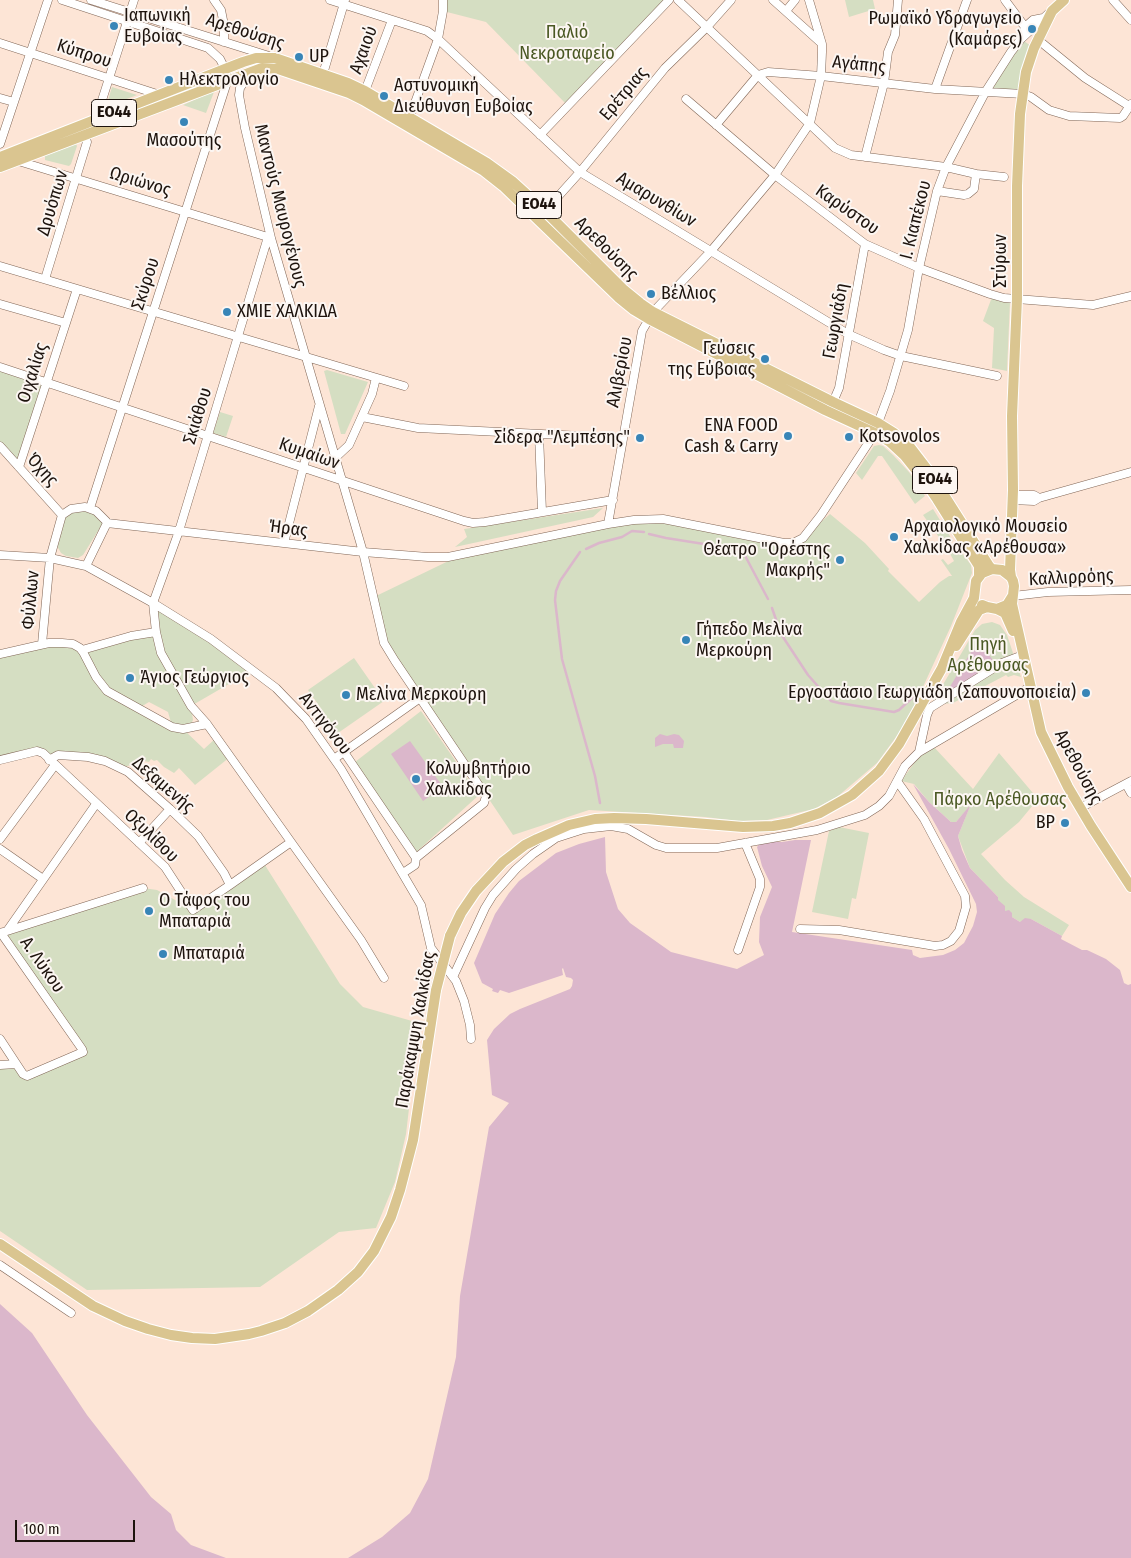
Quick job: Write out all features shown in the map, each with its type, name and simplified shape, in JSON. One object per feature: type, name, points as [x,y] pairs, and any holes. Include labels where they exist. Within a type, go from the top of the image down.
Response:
[{"type":"main road","name":"Στύρων","points":[[1011,577],[1018,186],[1023,94],[1028,65],[1048,14],[1064,0]]},
{"type":"main road","name":"Στύρων","points":[[1028,65],[1042,43],[1053,18],[1064,0]]},
{"type":"main road","name":"ΕΟ44","points":[[1,159],[17,161],[84,135],[226,74],[256,58],[275,58]]},
{"type":"main road","name":"Αρεθούσης","points":[[275,58],[323,74],[365,91],[504,186],[618,297],[634,310],[651,316],[833,402],[876,428],[900,451],[924,480],[979,566],[979,576]]},
{"type":"main road","name":"Αρεθούσης","points":[[226,74],[272,67],[319,82],[363,100],[487,163],[512,181],[545,211],[651,316],[817,406],[902,440],[930,473],[989,566],[995,569]]},
{"type":"main road","name":"ΕΟ44","points":[[1,159],[96,119],[160,95],[226,74]]},
{"type":"main road","name":"Στύρων","points":[[995,569],[1003,565],[1005,558],[1007,489],[1012,458]]},
{"type":"main road","name":"ΕΟ44","points":[[995,569],[1002,570],[1011,577]]},
{"type":"main road","points":[[995,569],[982,573],[979,576],[976,581],[975,591],[979,601],[992,608],[1007,605],[1013,596],[1014,586],[1011,577]]},
{"type":"main road","name":"Παράκαμψη Χαλκίδας","points":[[942,668],[961,622],[974,598],[975,591]]},
{"type":"main road","name":"Αρεθούσης","points":[[1013,596],[1012,604],[1041,732],[1080,808],[1131,887]]},
{"type":"main road","name":"Αρεθούσης","points":[[992,608],[1005,613],[1023,652]]},
{"type":"main road","name":"Παράκαμψη Χαλκίδας","points":[[0,1244],[94,1306],[125,1321],[166,1334],[204,1339],[236,1336],[267,1329],[308,1311],[338,1290],[358,1272],[374,1251],[391,1218],[414,1140],[436,990],[450,936],[461,913],[476,891],[504,862],[531,842],[546,834],[569,825],[595,819],[646,819],[743,827],[766,826],[804,819],[836,805],[867,783],[891,756],[942,668],[979,610],[992,608]]},
{"type":"street","points":[[0,144],[48,0]]},
{"type":"street","name":"Αρεθούσης","points":[[62,0],[208,48],[218,57],[226,74]]},
{"type":"street","name":"Αρεθούσης","points":[[91,0],[275,58]]},
{"type":"street","points":[[96,119],[134,0]]},
{"type":"street","points":[[214,0],[221,10],[223,18],[224,42]]},
{"type":"street","name":"Αμαρυνθίων","points":[[330,0],[345,2],[427,31],[438,39],[580,172],[848,334],[901,356],[997,376]]},
{"type":"street","points":[[408,122],[438,39],[443,0]]},
{"type":"street","points":[[540,135],[669,0]]},
{"type":"street","points":[[678,0],[835,148],[843,152],[865,157],[946,167],[976,174],[1004,176]]},
{"type":"street","name":"Ερέτριας","points":[[545,211],[580,172],[665,68],[707,27],[731,0]]},
{"type":"street","points":[[773,0],[822,44]]},
{"type":"street","points":[[786,11],[795,0]]},
{"type":"street","name":"Αλιβερίου","points":[[608,524],[642,331],[651,316],[711,251],[775,175],[810,123],[821,76],[822,44],[809,0]]},
{"type":"street","points":[[865,157],[884,83],[888,52],[895,35],[898,0]]},
{"type":"street","points":[[935,89],[967,0]]},
{"type":"street","points":[[1005,0],[1025,27],[1033,20],[1048,14]]},
{"type":"street","points":[[1114,0],[1131,20]]},
{"type":"street","points":[[323,74],[345,2]]},
{"type":"street","name":"Ι. Κιαπέκου","points":[[793,543],[804,538],[821,515],[876,428],[890,391],[908,330],[936,191],[946,167],[986,91],[1007,57],[1021,39],[1048,14]]},
{"type":"street","name":"Αχαιού","points":[[365,91],[392,20]]},
{"type":"street","name":"Ι. Κιαπέκου","points":[[1021,39],[1025,27]]},
{"type":"street","name":"Κύπρου","points":[[0,42],[160,95]]},
{"type":"street","points":[[1023,94],[1049,110],[1069,116],[1120,118],[1130,105],[1085,78],[1042,43]]},
{"type":"street","name":"Μαντούς Μαυρογένους","points":[[251,71],[240,88],[239,102],[270,237],[363,552],[384,643],[486,798],[482,804],[416,858]]},
{"type":"street","name":"Αγάπης","points":[[758,75],[777,72],[935,89],[1023,94]]},
{"type":"street","name":"Σκύρου","points":[[90,508],[185,212],[226,74]]},
{"type":"street","points":[[716,125],[758,75]]},
{"type":"street","points":[[0,98],[14,102]]},
{"type":"street","name":"Καρύστου","points":[[686,99],[775,175],[865,244],[919,268],[1004,298],[1097,304],[1131,296]]},
{"type":"street","name":"Δρυόπων","points":[[45,279],[87,142],[84,135]]},
{"type":"street","name":"Ωριώνος","points":[[17,161],[270,237]]},
{"type":"street","points":[[936,191],[968,194],[974,189],[976,174]]},
{"type":"street","name":"Σκιάθου","points":[[153,603],[179,531],[270,237]]},
{"type":"street","name":"Γεωργιάδη","points":[[833,402],[839,388],[865,244]]},
{"type":"street","points":[[0,266],[404,386]]},
{"type":"street","name":"Οιχαλίας","points":[[19,467],[77,289]]},
{"type":"street","points":[[0,304],[66,323]]},
{"type":"street","name":"Κυμαίων","points":[[0,367],[208,435],[342,482],[473,523],[613,500]]},
{"type":"street","points":[[335,458],[349,445],[372,394],[376,378]]},
{"type":"street","points":[[284,543],[319,404]]},
{"type":"street","points":[[362,417],[418,428],[623,438]]},
{"type":"street","points":[[539,434],[542,512]]},
{"type":"street","name":"Όχης","points":[[0,446],[62,515]]},
{"type":"street","points":[[1012,497],[1034,501],[1131,472]]},
{"type":"street","points":[[62,515],[76,507],[90,508],[100,514],[107,523],[86,566]]},
{"type":"street","name":"Φύλλων","points":[[42,644],[50,558],[62,515]]},
{"type":"street","name":"Ήρας","points":[[107,523],[363,552],[428,557],[448,557],[634,520],[663,520],[784,543],[793,543]]},
{"type":"street","name":"Αντιγόνου","points":[[0,555],[50,558],[86,566],[153,603],[211,639],[276,688],[306,718],[334,759],[424,911],[431,948],[453,978],[464,1001],[470,1024],[471,1039]]},
{"type":"street","name":"Καλλιρρόης","points":[[1013,596],[1048,592],[1131,590]]},
{"type":"street","points":[[153,603],[156,632],[161,652],[191,706],[207,724],[361,940],[384,978]]},
{"type":"street","points":[[82,650],[131,636],[156,632]]},
{"type":"street","points":[[0,654],[42,644],[67,643],[76,645],[82,650],[100,684],[107,691],[172,727],[183,728],[207,724]]},
{"type":"street","points":[[919,752],[926,715],[930,708],[1023,652]]},
{"type":"street","points":[[453,978],[485,908],[493,895],[533,854],[556,838],[584,829],[611,826],[628,829],[656,845],[666,848],[717,848],[818,830],[865,815],[884,802],[906,766],[919,752],[1030,687]]},
{"type":"street","points":[[334,759],[420,698]]},
{"type":"street","name":"Οξυλίθου","points":[[0,760],[38,751],[43,753],[165,867],[193,910],[291,842]]},
{"type":"street","points":[[344,752],[416,858],[415,865],[403,873]]},
{"type":"street","name":"Δεξαμενής","points":[[52,762],[58,755],[73,755],[99,759],[117,766],[145,786],[198,836],[230,885]]},
{"type":"street","points":[[0,839],[52,762]]},
{"type":"street","points":[[800,928],[838,930],[935,946],[951,941],[955,936],[966,907],[965,896],[924,819],[897,781]]},
{"type":"street","points":[[1080,808],[1128,783],[1131,793]]},
{"type":"street","name":"Α. Λύκου","points":[[16,1064],[26,1076],[82,1052],[82,1049],[3,932],[96,804]]},
{"type":"street","points":[[138,843],[170,809]]},
{"type":"street","points":[[738,950],[760,887],[760,879],[745,843]]},
{"type":"street","points":[[0,849],[43,879]]},
{"type":"street","points":[[3,932],[144,888]]},
{"type":"street","points":[[0,1039],[16,1064],[0,1065]]},
{"type":"street","points":[[0,1265],[71,1313]]},
{"type":"green space","name":"Παλιό Νεκροταφείο","points":[[443,0],[669,0],[568,106],[486,22],[443,11]]},
{"type":"green space","points":[[845,0],[873,0],[875,9],[849,17]]},
{"type":"green space","points":[[1021,39],[1034,48],[1023,94],[986,91]]},
{"type":"green space","points":[[112,87],[137,95],[106,107]]},
{"type":"green space","points":[[214,92],[206,113],[183,105]]},
{"type":"green space","points":[[76,144],[77,146],[69,166],[45,160],[45,156]]},
{"type":"green space","points":[[992,297],[1010,302],[1007,371],[992,368],[994,328],[983,321]]},
{"type":"green space","points":[[0,367],[46,382],[19,467],[0,446]]},
{"type":"green space","points":[[327,370],[368,382],[345,434],[341,434],[324,371]]},
{"type":"green space","points":[[220,412],[233,416],[226,437],[213,433]]},
{"type":"green space","points":[[874,446],[883,446],[893,455],[909,472],[925,496],[915,504],[882,456],[878,456],[862,480],[856,473]]},
{"type":"green space","points":[[603,508],[593,517],[455,547],[467,537],[464,529]]},
{"type":"green space","points":[[933,509],[953,541],[946,547],[923,515]]},
{"type":"green space","points":[[72,510],[93,511],[103,523],[83,555],[78,558],[66,556],[61,553],[57,546],[65,516]]},
{"type":"green space","points":[[830,514],[865,543],[889,569],[888,571],[919,602],[940,582],[952,576],[941,560],[943,559],[948,565],[954,561],[949,552],[957,546],[971,565],[972,573],[951,626],[916,702],[899,733],[877,763],[837,797],[814,809],[767,820],[738,821],[705,817],[589,810],[513,835],[384,643],[374,597],[465,553],[608,524],[663,519],[784,543],[803,538]]},
{"type":"green space","points":[[153,603],[253,670],[191,706],[193,720],[190,726],[183,729],[204,749],[216,738],[230,757],[195,785],[179,768],[174,773],[157,760],[151,759],[149,762],[144,761],[121,768],[112,764],[59,755],[49,760],[43,753],[0,760],[0,654],[53,643],[82,650],[156,632]],"holes":[[[149,702],[168,712],[172,726],[139,708]]]},
{"type":"green space","name":"Πηγή Αρέθουσας","points":[[992,622],[1000,625],[1007,635],[1021,677],[1014,675],[1008,677],[1006,675],[953,703],[931,705],[975,630],[982,624]]},
{"type":"green space","name":"Μελίνα Μερκούρη","points":[[354,658],[384,701],[338,733],[308,690]]},
{"type":"green space","name":"Κολυμβητήριο Χαλκίδας","points":[[421,711],[479,795],[413,855],[355,762]]},
{"type":"green space","name":"Πάρκο Αρέθουσας","points":[[933,746],[973,789],[999,753],[1038,799],[1019,822],[981,854],[1024,897],[1069,925],[1062,936],[1031,919],[1020,922],[1012,917],[997,900],[998,897],[970,868],[958,836],[970,806],[956,822],[951,822],[929,802],[914,784],[901,781],[918,758]]},
{"type":"green space","points":[[839,827],[869,833],[856,899],[852,898],[848,919],[812,912],[829,831]]},
{"type":"green space","points":[[263,862],[340,984],[363,1007],[419,1023],[406,1134],[395,1182],[376,1228],[339,1232],[260,1287],[87,1290],[0,1231],[0,1065],[16,1064],[23,1074],[83,1052],[1,933],[143,888],[157,890],[177,901],[180,907],[188,903],[192,909]]},
{"type":"shaded area","name":"Πηγή Αρέθουσας","points":[[978,648],[987,652],[995,663],[945,695],[941,695],[943,691],[949,688],[971,652]]},
{"type":"shaded area","points":[[660,734],[667,736],[679,735],[684,741],[683,748],[674,748],[673,744],[663,744],[655,747],[655,738]]},
{"type":"shaded area","points":[[410,741],[443,787],[423,801],[391,754]]},
{"type":"shaded area","points":[[913,784],[951,822],[956,822],[971,804],[958,836],[962,850],[970,868],[998,897],[998,900],[1005,906],[1005,911],[1009,910],[1012,913],[1012,917],[1020,922],[1025,918],[1031,919],[1062,936],[1061,939],[1082,950],[1087,950],[1106,959],[1120,970],[1124,983],[1131,984],[1131,1558],[348,1558],[382,1537],[410,1513],[428,1479],[456,1357],[460,1296],[489,1127],[509,1103],[492,1095],[487,1040],[494,1029],[510,1014],[570,989],[572,986],[573,980],[566,977],[563,968],[563,975],[509,993],[500,990],[498,993],[492,991],[493,989],[482,983],[474,963],[495,914],[509,893],[519,881],[556,853],[605,837],[606,872],[618,909],[630,923],[671,952],[737,969],[764,955],[759,942],[760,917],[772,887],[762,866],[757,847],[761,842],[811,840],[792,932],[912,950],[913,955],[920,958],[943,955],[955,950],[964,943],[973,926],[977,912],[976,904],[949,849]]},
{"type":"shaded area","points":[[0,1304],[32,1333],[87,1415],[151,1497],[171,1514],[176,1530],[191,1545],[226,1558],[0,1558]]},
{"type":"waterway","points":[[586,549],[599,543],[622,537],[632,531],[644,532]]},
{"type":"waterway","points":[[649,534],[742,550],[768,599]]},
{"type":"waterway","points":[[580,552],[560,581],[555,600],[562,659],[595,776],[600,803]]},
{"type":"waterway","points":[[772,608],[781,634],[808,675],[831,701],[894,712],[919,694]]},
{"type":"place","name":"Ιαπωνική Ευβοίας","points":[[114,26]]},
{"type":"place","name":"Ρωμαϊκό Υδραγωγείο (Καμάρες)","points":[[1032,29]]},
{"type":"place","name":"UP","points":[[299,57]]},
{"type":"place","name":"Ηλεκτρολογίο","points":[[169,80]]},
{"type":"place","name":"Αστυνομική Διεύθυνση Ευβοίας","points":[[384,96]]},
{"type":"place","name":"Μασούτης","points":[[184,122]]},
{"type":"place","name":"Βέλλιος","points":[[651,294]]},
{"type":"place","name":"ΧΜΙΕ ΧΑΛΚΙΔΑ","points":[[227,312]]},
{"type":"place","name":"Γεύσεις της Εύβοιας","points":[[765,359]]},
{"type":"place","name":"ENA FOOD Cash & Carry","points":[[788,436]]},
{"type":"place","name":"Kotsovolos","points":[[849,437]]},
{"type":"place","name":"Σίδερα \"Λεμπέσης\"","points":[[640,438]]},
{"type":"place","name":"Αρχαιολογικό Μουσείο Χαλκίδας «Αρέθουσα»","points":[[894,537]]},
{"type":"place","name":"Θέατρο \"Ορέστης Μακρής\"","points":[[840,560]]},
{"type":"place","name":"Γήπεδο Μελίνα Μερκούρη","points":[[686,640]]},
{"type":"place","name":"Άγιος Γεώργιος","points":[[130,678]]},
{"type":"place","name":"Εργοστάσιο Γεωργιάδη (Σαπουνοποιεία)","points":[[1086,693]]},
{"type":"place","name":"Μελίνα Μερκούρη","points":[[346,695]]},
{"type":"place","name":"Κολυμβητήριο Χαλκίδας","points":[[416,779]]},
{"type":"place","name":"BP","points":[[1065,823]]},
{"type":"place","name":"Ο Τάφος του Μπαταριά","points":[[149,911]]},
{"type":"place","name":"Μπαταριά","points":[[163,954]]}]
